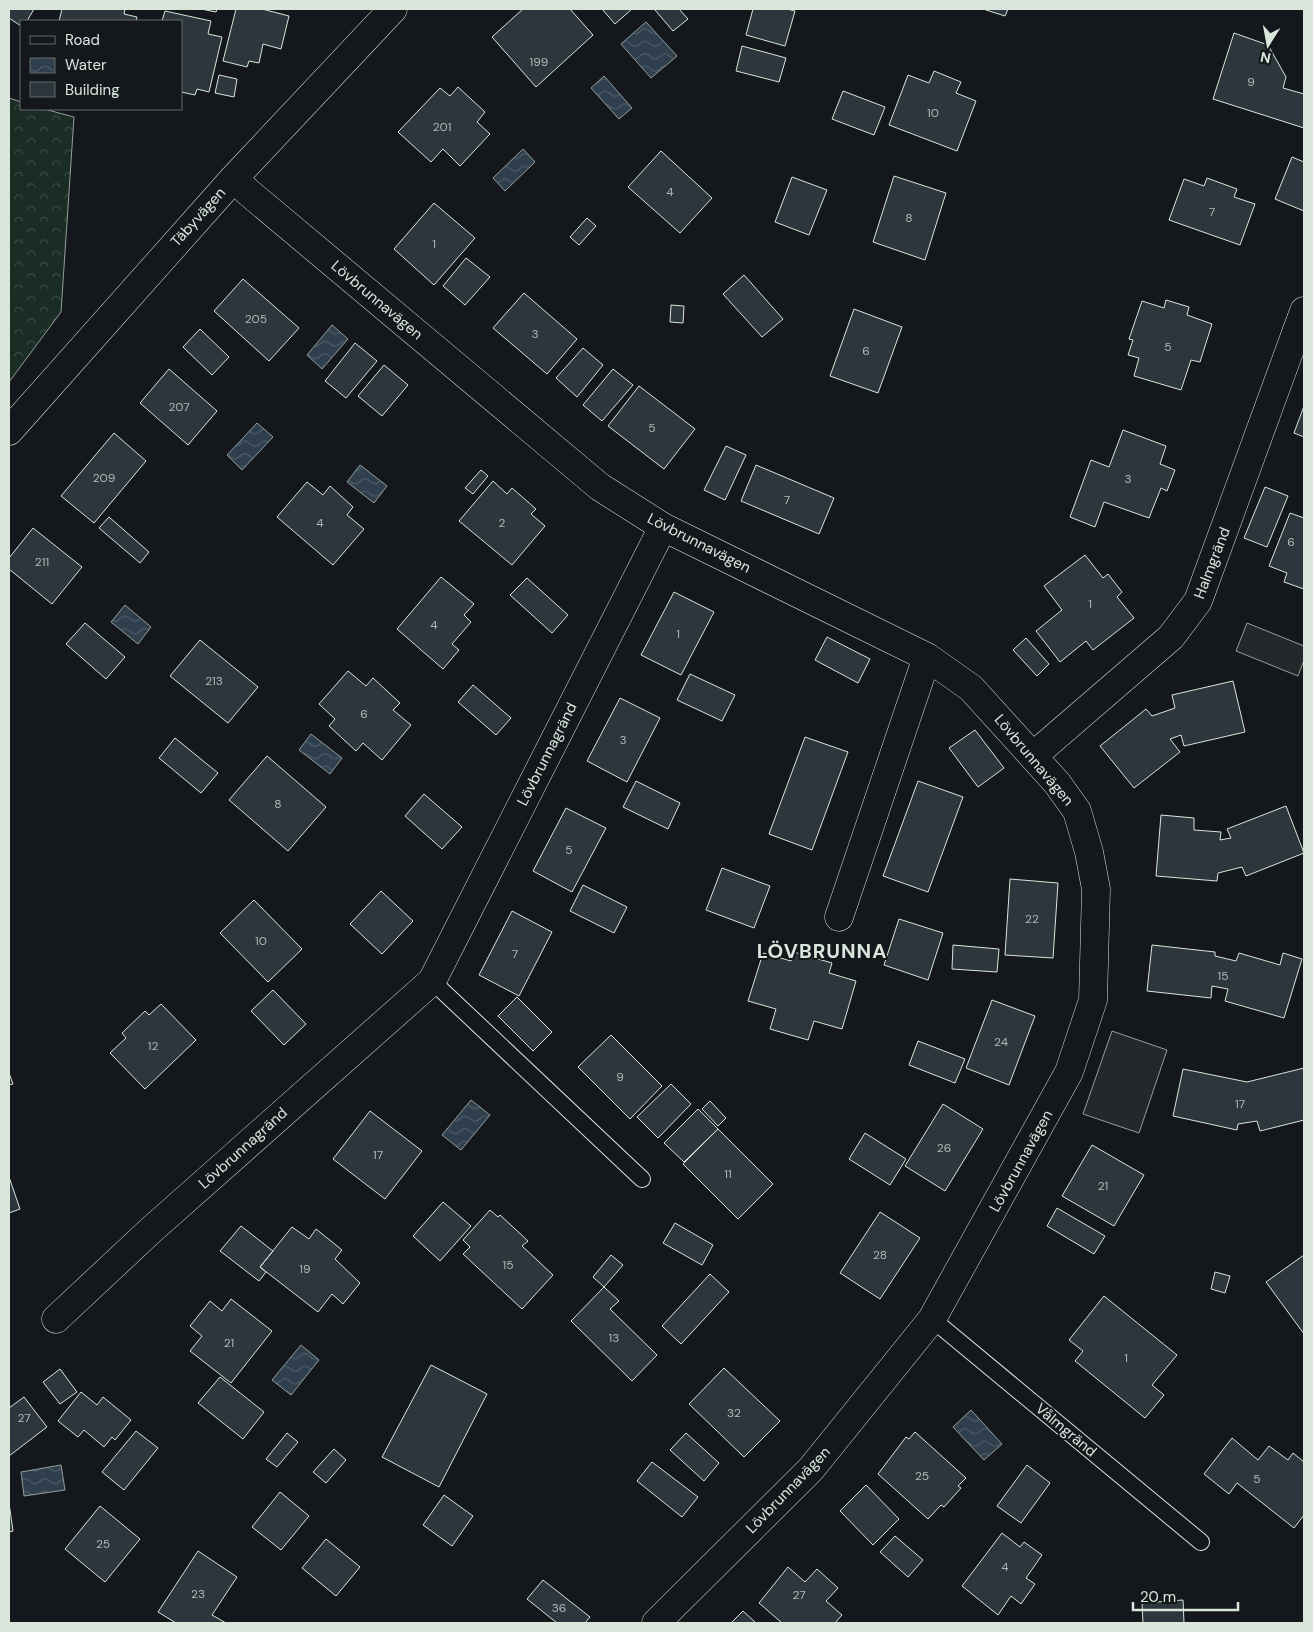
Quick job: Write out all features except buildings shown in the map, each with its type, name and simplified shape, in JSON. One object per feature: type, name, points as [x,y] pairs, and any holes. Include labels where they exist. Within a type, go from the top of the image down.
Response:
[{"type":"street","name":"Täbyvägen","points":[[9,431],[234,178],[393,9]]},
{"type":"street","name":"Lövbrunnavägen","points":[[234,178],[263,205],[600,487],[663,528],[927,657],[971,688],[1057,783],[1077,811],[1089,852],[1096,889],[1093,1000],[1069,1072],[932,1319],[811,1470],[656,1623]]},
{"type":"street","name":"Halmgränd","points":[[1033,756],[1171,637],[1198,601],[1304,311]]},
{"type":"street","name":"Lövbrunnagränd","points":[[56,1318],[164,1218],[432,981],[663,528]]},
{"type":"street","points":[[839,917],[927,657]]},
{"type":"lane","points":[[432,981],[642,1178]]},
{"type":"lane","name":"Vålmgränd","points":[[932,1319],[1200,1542]]},
{"type":"green space","points":[[9,98],[20,102],[20,110],[48,110],[74,117],[61,312],[9,382]]},
{"type":"shaded area","points":[[1247,623],[1304,646],[1304,660],[1298,676],[1236,651]]},
{"type":"shaded area","points":[[1112,1031],[1167,1050],[1139,1133],[1083,1114]]},
{"type":"water","points":[[646,22],[677,56],[651,78],[621,44]]},
{"type":"water","points":[[604,76],[632,108],[619,119],[591,88]]},
{"type":"water","points":[[523,149],[535,162],[505,191],[493,178]]},
{"type":"water","points":[[332,325],[348,339],[322,369],[307,355]]},
{"type":"water","points":[[257,423],[273,437],[242,470],[227,455]]},
{"type":"water","points":[[360,465],[387,486],[374,503],[347,482]]},
{"type":"water","points":[[125,605],[151,627],[138,644],[111,622]]},
{"type":"water","points":[[311,734],[342,758],[330,774],[299,750]]},
{"type":"water","points":[[471,1100],[490,1115],[461,1150],[442,1135]]},
{"type":"water","points":[[301,1345],[319,1360],[291,1395],[272,1380]]},
{"type":"water","points":[[971,1410],[1002,1444],[984,1460],[953,1427]]},
{"type":"water","points":[[61,1465],[65,1490],[24,1496],[21,1472]]},
{"type":"district","name":"LÖVBRUNNA","points":[[822,951]]}]
